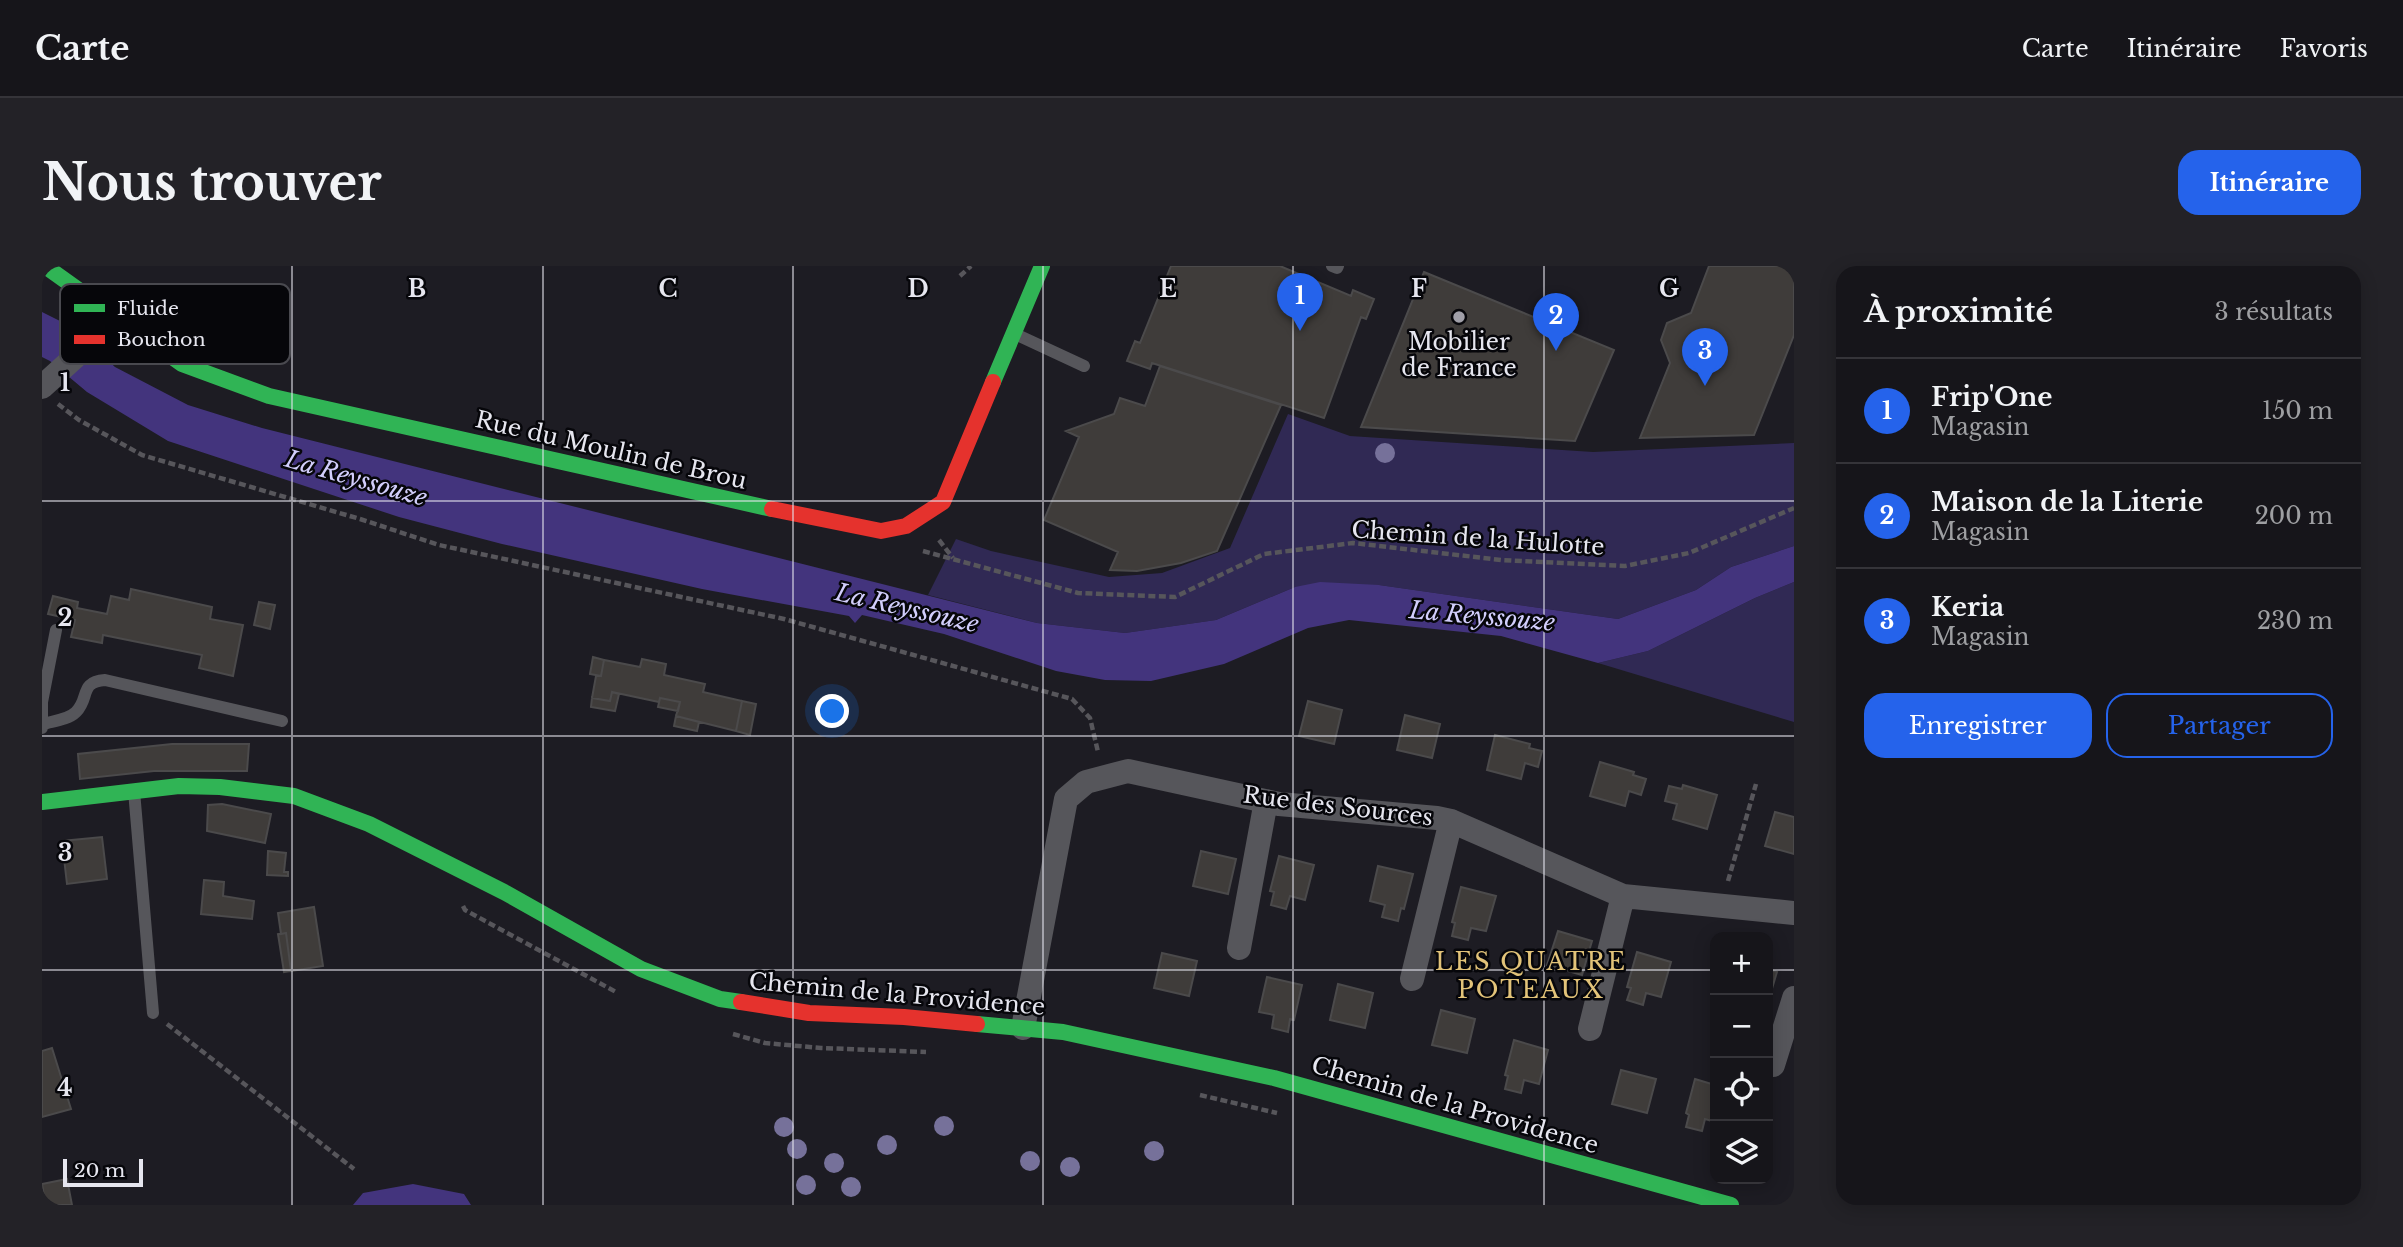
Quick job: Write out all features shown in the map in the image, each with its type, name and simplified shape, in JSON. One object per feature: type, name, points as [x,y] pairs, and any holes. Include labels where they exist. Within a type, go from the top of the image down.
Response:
[{"type":"street","name":"Rue du Moulin de Brou","points":[[45,266],[70,284]]},
{"type":"street","name":"Rue du Moulin de Brou","points":[[182,364],[269,396],[848,526],[881,531],[906,526],[943,502],[1042,266]]},
{"type":"street","points":[[49,388],[71,364]]},
{"type":"street","name":"Rue des Sources","points":[[1023,1028],[1066,799],[1086,782],[1128,771],[1266,801],[1451,821],[1623,897],[1794,913]]},
{"type":"street","name":"Chemin de la Providence","points":[[42,802],[179,786],[220,787],[294,796],[369,824],[503,892],[641,969],[720,999],[808,1013],[904,1017],[1063,1032],[1274,1078],[1727,1204]]},
{"type":"street","points":[[1239,948],[1266,801]]},
{"type":"street","points":[[1412,979],[1451,821]]},
{"type":"street","points":[[1590,1030],[1623,897]]},
{"type":"street","points":[[1773,1065],[1794,998]]},
{"type":"lane","points":[[1332,266],[1338,266]]},
{"type":"lane","points":[[1015,334],[1084,366]]},
{"type":"lane","points":[[56,629],[42,702],[42,726],[76,712],[89,685],[95,680],[105,680],[282,721]]},
{"type":"lane","points":[[134,791],[153,1013]]},
{"type":"path","points":[[960,276],[971,266]]},
{"type":"path","points":[[49,388],[79,420],[142,456],[360,519],[439,545],[784,619],[1072,699],[1090,718],[1104,777]]},
{"type":"path","name":"Chemin de la Hulotte","points":[[954,559],[1078,593],[1175,597],[1264,554],[1353,543],[1501,560],[1625,566],[1689,553],[1794,508]]},
{"type":"path","points":[[1720,906],[1756,784]]},
{"type":"path","points":[[460,871],[459,894],[465,910],[621,994]]},
{"type":"path","points":[[153,1013],[355,1169]]},
{"type":"path","points":[[725,1031],[765,1044],[937,1052]]},
{"type":"path","points":[[1192,1094],[1287,1115]]},
{"type":"shaded area","points":[[1288,414],[1350,436],[1593,452],[1794,443],[1794,546],[1731,567],[1696,590],[1618,619],[1379,585],[1295,587],[1216,620],[1125,633],[1037,623],[928,595],[956,539],[991,551],[1109,577],[1162,573],[1230,548]]},
{"type":"shaded area","points":[[1794,582],[1794,722],[1598,663],[1648,651],[1755,598]]},
{"type":"water","name":"La Reyssouze","points":[[42,312],[60,321],[60,364],[112,364],[188,405],[262,428],[1037,623],[1125,633],[1216,620],[1295,587],[1320,582],[1379,585],[1618,619],[1696,590],[1731,567],[1794,546],[1794,582],[1755,598],[1648,651],[1598,663],[1501,636],[1349,620],[1308,628],[1224,664],[1151,681],[1105,680],[1056,671],[944,634],[862,615],[855,623],[849,616],[702,589],[502,544],[399,517],[168,441],[87,392],[42,357]]},
{"type":"water","points":[[413,1184],[464,1194],[471,1205],[353,1205],[363,1193]]},
{"type":"building","points":[[1171,266],[1280,266],[1351,296],[1353,290],[1374,299],[1366,319],[1361,317],[1324,418],[1152,363],[1150,369],[1127,361],[1135,341],[1140,343]]},
{"type":"building","points":[[1709,266],[1794,266],[1794,335],[1754,435],[1640,438],[1670,363],[1661,340],[1667,323],[1691,313]]},
{"type":"building","points":[[1424,272],[1614,350],[1575,441],[1361,427]]},
{"type":"building","points":[[1160,366],[1281,405],[1217,551],[1181,563],[1137,571],[1110,570],[1118,552],[1044,520],[1079,437],[1066,431],[1114,414],[1120,398],[1145,406]]},
{"type":"building","points":[[131,589],[212,607],[210,619],[243,625],[233,676],[199,668],[202,655],[103,635],[102,643],[71,637],[75,620],[48,614],[53,596],[78,602],[77,608],[107,614],[111,596],[129,600]]},
{"type":"building","points":[[259,602],[275,605],[270,629],[254,625]]},
{"type":"building","points":[[593,657],[604,660],[601,676],[590,674]]},
{"type":"building","points":[[642,659],[666,664],[664,675],[705,684],[703,692],[742,701],[736,731],[676,716],[680,702],[660,698],[659,702],[612,692],[610,701],[592,698],[596,676],[601,676],[604,660],[640,667]]},
{"type":"building","points":[[612,692],[619,694],[615,711],[591,707],[592,698],[610,701]]},
{"type":"building","points":[[660,698],[680,702],[678,711],[658,707]]},
{"type":"building","points":[[742,701],[756,704],[750,735],[736,731]]},
{"type":"building","points":[[1308,701],[1342,710],[1334,744],[1299,736]]},
{"type":"building","points":[[1405,715],[1440,724],[1432,758],[1397,750]]},
{"type":"building","points":[[676,716],[699,722],[697,731],[674,726]]},
{"type":"building","points":[[1495,735],[1530,744],[1529,748],[1542,751],[1538,767],[1525,763],[1521,779],[1487,770]]},
{"type":"building","points":[[172,744],[249,744],[247,771],[154,771],[80,779],[78,754]]},
{"type":"building","points":[[1600,762],[1634,772],[1633,775],[1646,779],[1641,795],[1629,791],[1625,806],[1590,796]]},
{"type":"building","points":[[1683,785],[1717,795],[1707,829],[1673,819],[1677,804],[1665,801],[1669,786],[1682,789]]},
{"type":"building","points":[[222,804],[271,814],[265,843],[207,831],[208,805]]},
{"type":"building","points":[[1775,812],[1794,817],[1794,854],[1765,846]]},
{"type":"building","points":[[102,837],[107,879],[67,884],[62,841]]},
{"type":"building","points":[[268,851],[286,853],[284,872],[288,872],[288,876],[267,875]]},
{"type":"building","points":[[1201,851],[1236,859],[1228,894],[1193,886]]},
{"type":"building","points":[[1279,856],[1314,865],[1305,900],[1290,896],[1286,909],[1271,905],[1274,892],[1270,891]]},
{"type":"building","points":[[1378,866],[1413,874],[1398,921],[1382,917],[1385,905],[1370,901]]},
{"type":"building","points":[[204,880],[224,882],[223,896],[254,901],[252,919],[201,914]]},
{"type":"building","points":[[1461,887],[1496,896],[1486,931],[1471,928],[1468,940],[1452,936],[1455,923],[1452,922]]},
{"type":"building","points":[[314,907],[323,966],[291,971],[286,933],[281,934],[278,913]]},
{"type":"building","points":[[1558,931],[1592,941],[1582,975],[1547,965]]},
{"type":"building","points":[[286,933],[291,971],[284,972],[278,934]]},
{"type":"building","points":[[1637,952],[1671,962],[1661,997],[1646,993],[1643,1005],[1627,1000],[1631,988],[1627,987]]},
{"type":"building","points":[[1162,953],[1197,961],[1189,996],[1154,988]]},
{"type":"building","points":[[1267,977],[1302,985],[1294,1020],[1290,1019],[1288,1032],[1272,1028],[1274,1015],[1259,1012]]},
{"type":"building","points":[[1338,984],[1373,993],[1365,1028],[1330,1020]]},
{"type":"building","points":[[1441,1010],[1475,1019],[1467,1053],[1432,1045]]},
{"type":"building","points":[[1514,1040],[1548,1050],[1539,1084],[1524,1080],[1521,1093],[1505,1089],[1508,1076],[1505,1075]]},
{"type":"building","points":[[52,1048],[71,1109],[42,1117],[42,1051]]},
{"type":"building","points":[[1621,1070],[1656,1079],[1647,1113],[1612,1104]]},
{"type":"building","points":[[1695,1079],[1710,1084],[1710,1120],[1705,1119],[1702,1131],[1686,1127],[1689,1115],[1686,1113]]},
{"type":"building","points":[[67,1179],[72,1205],[43,1205],[42,1184]]},
{"type":"traffic: fast","points":[[45,266],[70,284]]},
{"type":"traffic: fast","points":[[993,382],[1042,266]]},
{"type":"traffic: fast","points":[[182,364],[269,396],[772,509]]},
{"type":"traffic: fast","points":[[42,802],[179,786],[220,787],[294,796],[369,824],[504,892],[641,969],[720,999],[741,1002]]},
{"type":"traffic: fast","points":[[977,1024],[1063,1032],[1274,1078],[1731,1205]]},
{"type":"traffic: jam","points":[[772,509],[881,531],[906,526],[943,502],[993,382]]},
{"type":"traffic: jam","points":[[741,1002],[809,1013],[904,1017],[977,1024]]},
{"type":"place","name":"Mobilier de France","points":[[1459,317]]},
{"type":"place","name":"Frip'One","points":[[1300,331]]},
{"type":"place","name":"Maison de la Literie","points":[[1556,351]]},
{"type":"place","name":"Keria","points":[[1705,386]]},
{"type":"district","name":"LES QUATRE POTEAUX","points":[[1531,975]]}]
